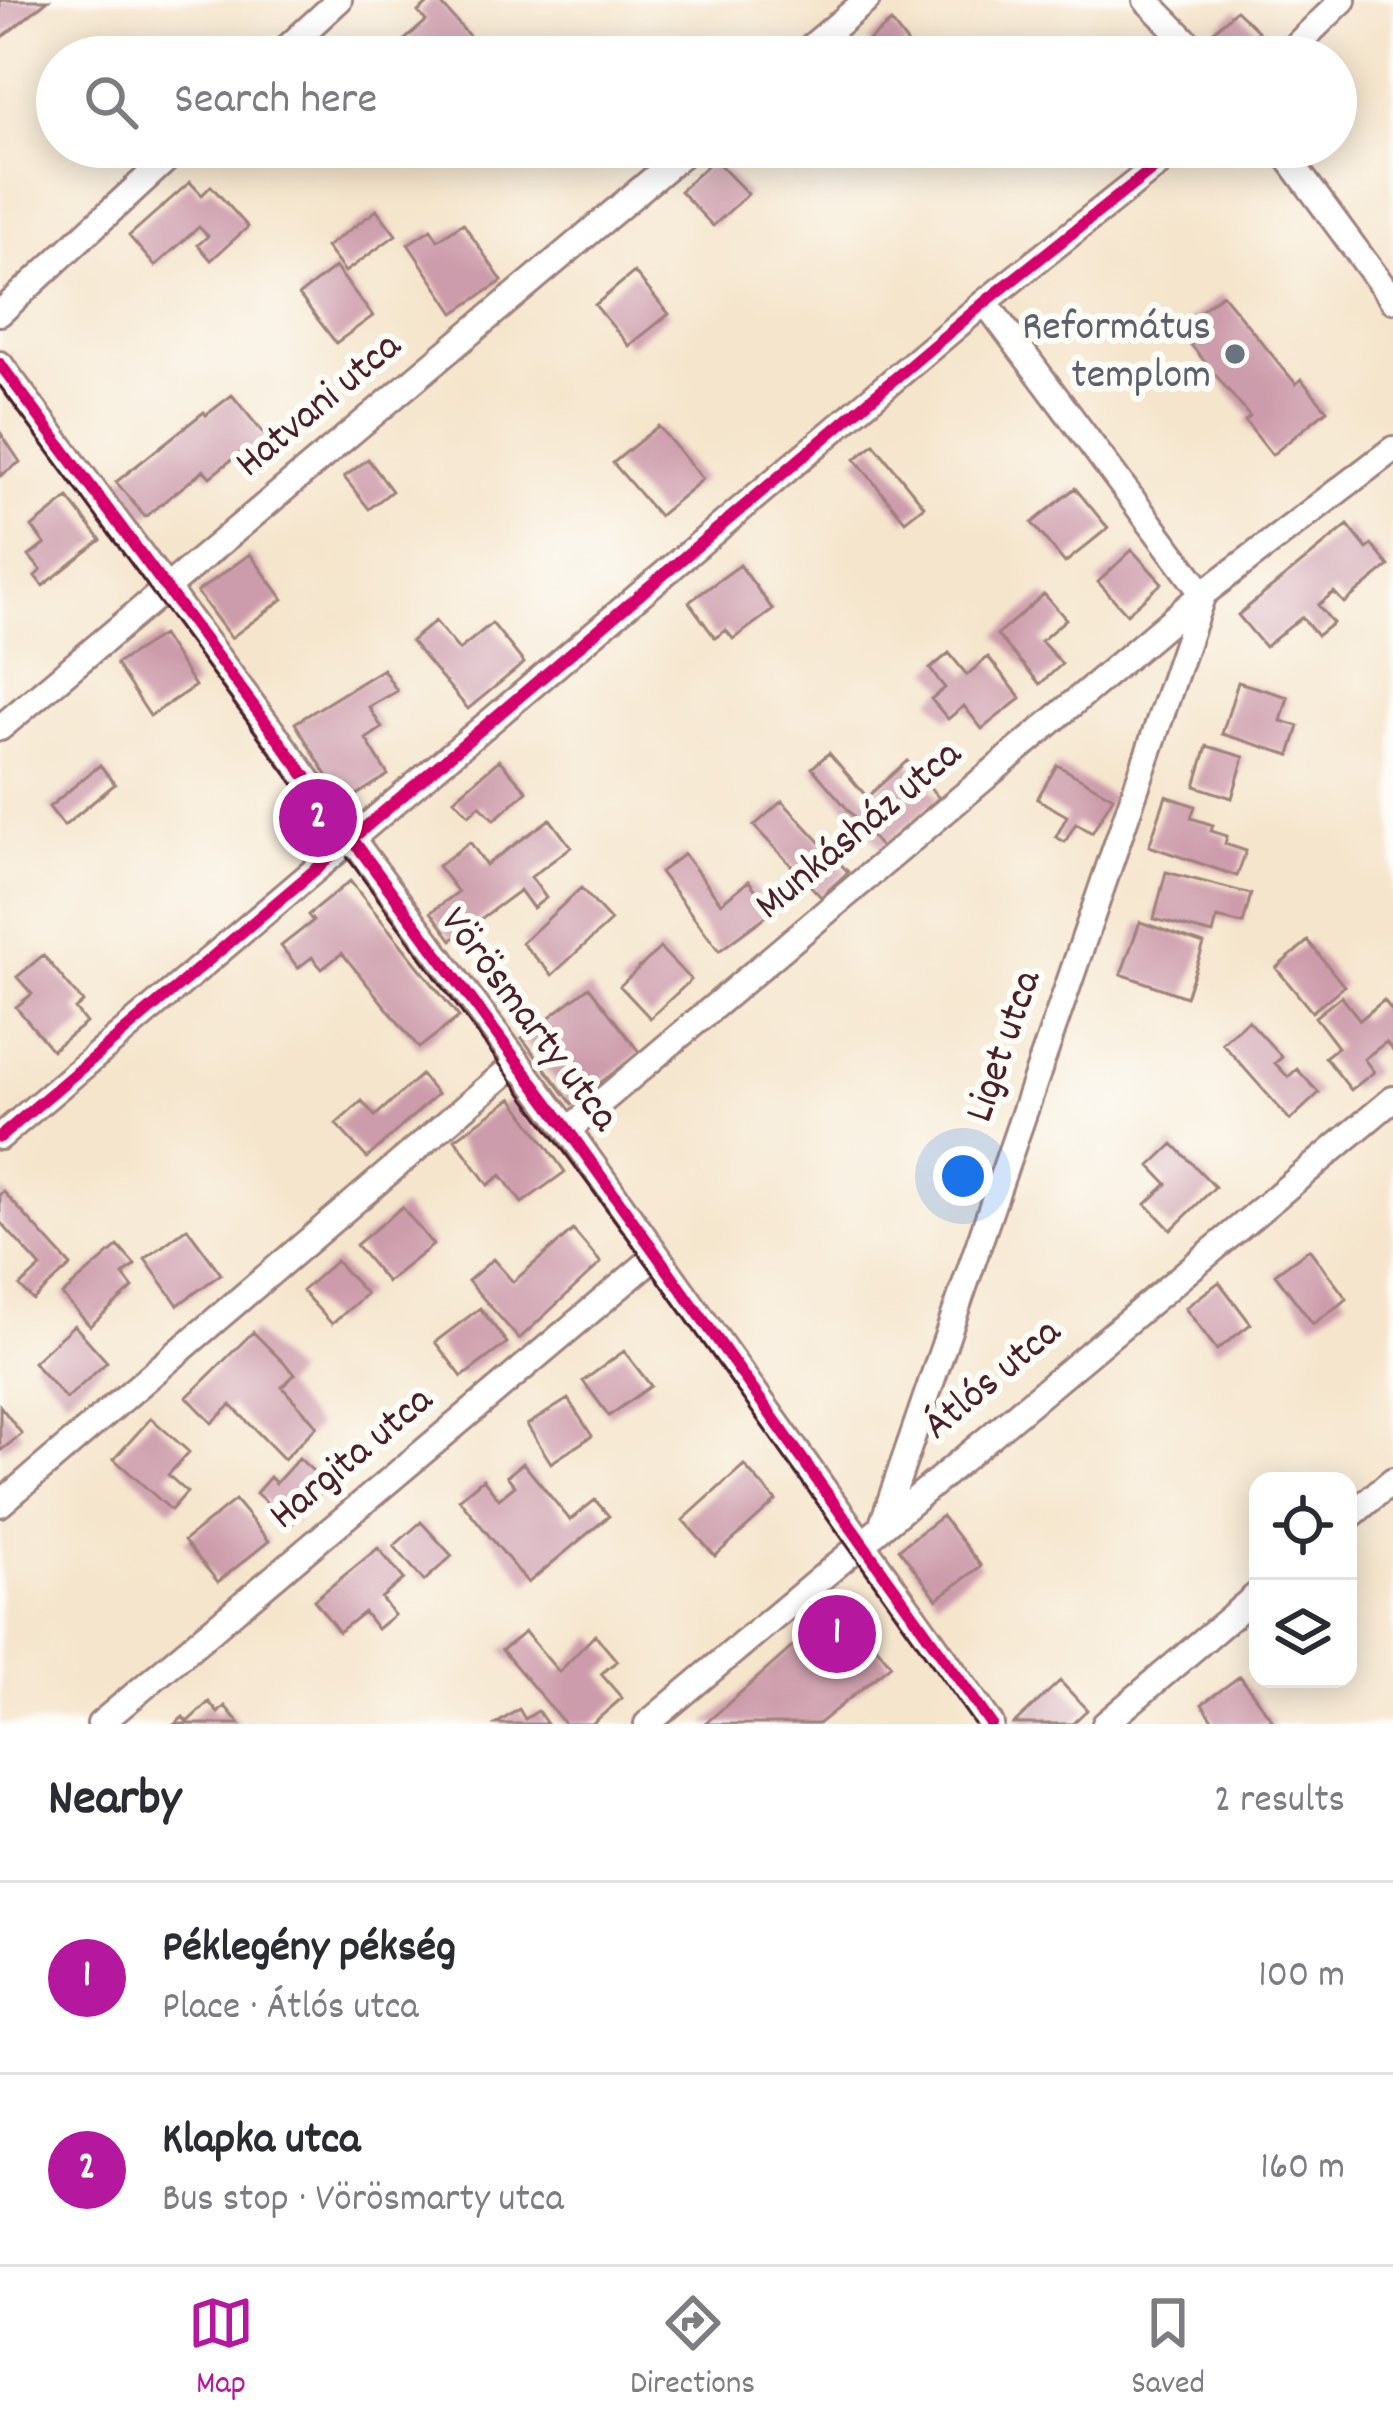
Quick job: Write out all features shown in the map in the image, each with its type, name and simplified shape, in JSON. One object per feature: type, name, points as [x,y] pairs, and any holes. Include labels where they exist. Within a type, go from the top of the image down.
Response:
[{"type":"street","points":[[300,36],[339,0]]},
{"type":"street","points":[[824,36],[867,0]]},
{"type":"street","points":[[1146,0],[1181,36]]},
{"type":"street","points":[[1306,36],[1343,0]]},
{"type":"street","points":[[0,313],[157,168]]},
{"type":"street","name":"Hatvani utca","points":[[0,728],[666,168]]},
{"type":"street","points":[[0,1138],[985,302],[1154,168]]},
{"type":"street","points":[[1296,168],[1393,300]]},
{"type":"street","points":[[985,302],[1203,594]]},
{"type":"street","name":"Vörösmarty utca","points":[[0,364],[568,1130],[991,1724]]},
{"type":"street","name":"Munkásház utca","points":[[568,1130],[1203,594],[1393,449]]},
{"type":"street","name":"Liget utca","points":[[882,1525],[1203,594]]},
{"type":"street","points":[[0,1504],[518,1062]]},
{"type":"street","name":"Átlós utca","points":[[647,1724],[1393,1099]]},
{"type":"street","name":"Hargita utca","points":[[100,1724],[657,1255]]},
{"type":"street","points":[[1357,1510],[1393,1480]]},
{"type":"street","points":[[1105,1724],[1249,1602]]},
{"type":"building","points":[[0,0],[48,0],[0,39]]},
{"type":"building","points":[[438,0],[469,36],[409,36],[426,21],[418,12]]},
{"type":"building","points":[[1236,10],[1258,31],[1253,36],[1219,36],[1214,31]]},
{"type":"building","points":[[891,22],[902,36],[874,36]]},
{"type":"building","points":[[704,168],[723,168],[748,194],[713,226],[680,191]]},
{"type":"building","points":[[190,182],[202,195],[211,186],[248,227],[211,260],[198,245],[208,236],[199,227],[155,266],[129,236]]},
{"type":"building","points":[[377,210],[396,235],[345,272],[326,247]]},
{"type":"building","points":[[463,223],[502,281],[454,313],[408,244],[431,229],[438,240]]},
{"type":"building","points":[[335,267],[373,316],[336,343],[299,295]]},
{"type":"building","points":[[634,272],[669,314],[629,346],[595,305]]},
{"type":"building","name":"Református templom","points":[[1222,294],[1296,384],[1301,379],[1327,410],[1272,455],[1245,421],[1250,417],[1178,329]]},
{"type":"building","points":[[232,395],[269,440],[245,459],[240,453],[210,477],[204,470],[145,517],[116,482]]},
{"type":"building","points":[[658,426],[703,479],[659,516],[613,463]]},
{"type":"building","points":[[0,432],[20,462],[0,476]]},
{"type":"building","points":[[874,444],[924,506],[905,521],[855,459]]},
{"type":"building","points":[[368,459],[392,491],[369,509],[344,477]]},
{"type":"building","points":[[1075,488],[1108,528],[1065,563],[1032,523]]},
{"type":"building","points":[[68,498],[101,540],[43,586],[35,576],[41,570],[29,556],[45,544],[32,527]]},
{"type":"building","points":[[1348,525],[1389,566],[1344,603],[1334,592],[1318,605],[1333,623],[1317,636],[1302,617],[1265,647],[1238,615]]},
{"type":"building","points":[[1132,550],[1162,583],[1127,614],[1098,582]]},
{"type":"building","points":[[250,554],[283,599],[231,638],[197,592]]},
{"type":"building","points":[[740,565],[773,610],[733,639],[726,630],[715,638],[689,602]]},
{"type":"building","points":[[1044,594],[1066,619],[1041,641],[1062,664],[1040,684],[997,635]]},
{"type":"building","points":[[435,621],[459,650],[492,623],[524,663],[468,709],[411,641]]},
{"type":"building","points":[[162,635],[195,686],[150,716],[116,664]]},
{"type":"building","points":[[949,653],[967,675],[988,657],[1021,698],[982,729],[964,706],[948,719],[931,699],[945,688],[930,669]]},
{"type":"building","points":[[383,669],[397,691],[369,707],[382,728],[366,739],[388,775],[344,803],[295,723]]},
{"type":"building","points":[[1238,682],[1288,697],[1281,721],[1299,726],[1290,755],[1222,734]]},
{"type":"building","points":[[1207,746],[1244,757],[1232,798],[1195,786]]},
{"type":"building","points":[[829,753],[867,797],[907,761],[939,798],[881,848],[812,768]]},
{"type":"building","points":[[499,760],[527,791],[494,820],[480,805],[469,815],[454,799]]},
{"type":"building","points":[[100,765],[115,784],[64,826],[49,807]]},
{"type":"building","points":[[1057,765],[1113,797],[1092,833],[1076,823],[1065,842],[1056,837],[1067,816],[1037,799]]},
{"type":"building","points":[[1166,796],[1195,806],[1191,818],[1213,825],[1211,831],[1227,836],[1225,844],[1246,851],[1237,876],[1149,846]]},
{"type":"building","points":[[782,801],[848,872],[821,897],[754,826]]},
{"type":"building","points":[[550,819],[571,847],[531,877],[546,898],[533,908],[520,890],[452,940],[431,912],[458,892],[438,866],[470,842],[486,865]]},
{"type":"building","points":[[684,854],[721,903],[749,881],[772,912],[719,951],[660,872]]},
{"type":"building","points":[[1166,872],[1251,894],[1243,924],[1217,918],[1213,934],[1154,919]]},
{"type":"building","points":[[350,881],[459,1017],[419,1048],[342,953],[322,969],[312,957],[298,968],[281,946],[313,921],[308,915]]},
{"type":"building","points":[[581,888],[611,921],[552,975],[522,943]]},
{"type":"building","points":[[1140,922],[1204,944],[1186,997],[1121,974]]},
{"type":"building","points":[[1308,941],[1344,986],[1312,1012],[1276,968]]},
{"type":"building","points":[[660,948],[691,980],[650,1018],[620,986]]},
{"type":"building","points":[[43,955],[83,1002],[75,1009],[86,1023],[52,1050],[16,1007],[32,994],[17,977]]},
{"type":"building","points":[[589,987],[640,1053],[572,1104],[522,1038]]},
{"type":"building","points":[[1341,996],[1360,1020],[1384,1000],[1393,1012],[1393,1050],[1386,1042],[1364,1059],[1374,1072],[1351,1090],[1325,1057],[1338,1047],[1315,1017]]},
{"type":"building","points":[[1248,1020],[1282,1057],[1275,1063],[1288,1077],[1297,1069],[1319,1093],[1290,1120],[1222,1043]]},
{"type":"building","points":[[421,1075],[437,1094],[367,1158],[336,1124],[362,1101],[375,1116]]},
{"type":"building","points":[[512,1098],[565,1172],[522,1203],[501,1175],[488,1185],[455,1139]]},
{"type":"building","points":[[1173,1144],[1215,1187],[1171,1230],[1146,1204],[1167,1184],[1150,1166]]},
{"type":"building","points":[[3,1191],[71,1266],[33,1300],[20,1286],[41,1267],[0,1222]]},
{"type":"building","points":[[402,1207],[433,1245],[387,1282],[356,1245]]},
{"type":"building","points":[[187,1228],[221,1274],[178,1305],[145,1259]]},
{"type":"building","points":[[573,1230],[601,1263],[519,1339],[468,1281],[493,1259],[513,1282]]},
{"type":"building","points":[[118,1246],[135,1265],[123,1275],[133,1288],[90,1326],[62,1295]]},
{"type":"building","points":[[1309,1249],[1347,1299],[1313,1324],[1275,1274]]},
{"type":"building","points":[[336,1261],[366,1294],[332,1324],[302,1291]]},
{"type":"building","points":[[1219,1282],[1251,1324],[1217,1350],[1185,1308]]},
{"type":"building","points":[[480,1308],[507,1343],[462,1377],[435,1342]]},
{"type":"building","points":[[74,1325],[107,1362],[66,1399],[33,1362]]},
{"type":"building","points":[[253,1332],[295,1374],[282,1387],[317,1426],[284,1459],[231,1405],[212,1423],[187,1397]]},
{"type":"building","points":[[624,1351],[651,1386],[609,1416],[583,1381]]},
{"type":"building","points":[[568,1399],[592,1436],[551,1463],[527,1425]]},
{"type":"building","points":[[0,1406],[22,1434],[0,1451]]},
{"type":"building","points":[[151,1418],[189,1452],[168,1475],[187,1492],[171,1510],[114,1459]]},
{"type":"building","points":[[299,1458],[328,1485],[291,1525],[256,1493],[270,1477],[276,1483]]},
{"type":"building","points":[[523,1463],[570,1520],[595,1500],[609,1516],[528,1583],[459,1499],[483,1479],[499,1499],[515,1486],[507,1476]]},
{"type":"building","points":[[744,1465],[776,1501],[715,1556],[683,1520]]},
{"type":"building","points":[[235,1500],[269,1541],[218,1582],[184,1541]]},
{"type":"building","points":[[942,1516],[981,1566],[937,1599],[899,1549]]},
{"type":"building","points":[[421,1522],[452,1556],[424,1581],[394,1546]]},
{"type":"building","points":[[378,1548],[404,1579],[381,1598],[394,1615],[377,1629],[364,1612],[339,1632],[314,1600]]},
{"type":"building","points":[[842,1603],[891,1665],[818,1724],[705,1724]]},
{"type":"building","points":[[525,1632],[559,1672],[595,1635],[617,1661],[601,1674],[622,1698],[592,1724],[565,1724],[502,1650]]},
{"type":"building","points":[[1240,1676],[1275,1724],[1216,1724],[1202,1704]]},
{"type":"building","points":[[1060,1681],[1087,1710],[1072,1724],[1014,1724]]},
{"type":"building","points":[[209,1702],[218,1713],[225,1706],[240,1724],[175,1724],[183,1717],[187,1722]]},
{"type":"building","points":[[519,1709],[525,1719],[538,1711],[547,1724],[496,1724]]},
{"type":"tram line","points":[[0,386],[647,1264],[974,1724]]},
{"type":"cycle path","points":[[0,1137],[985,302],[1154,168]]},
{"type":"cycle path","points":[[0,364],[568,1130],[991,1724]]},
{"type":"place","name":"Református templom","points":[[1235,354]]},
{"type":"place","name":"Klapka utca","points":[[318,818]]},
{"type":"place","name":"Péklegény pékség","points":[[837,1634]]}]
